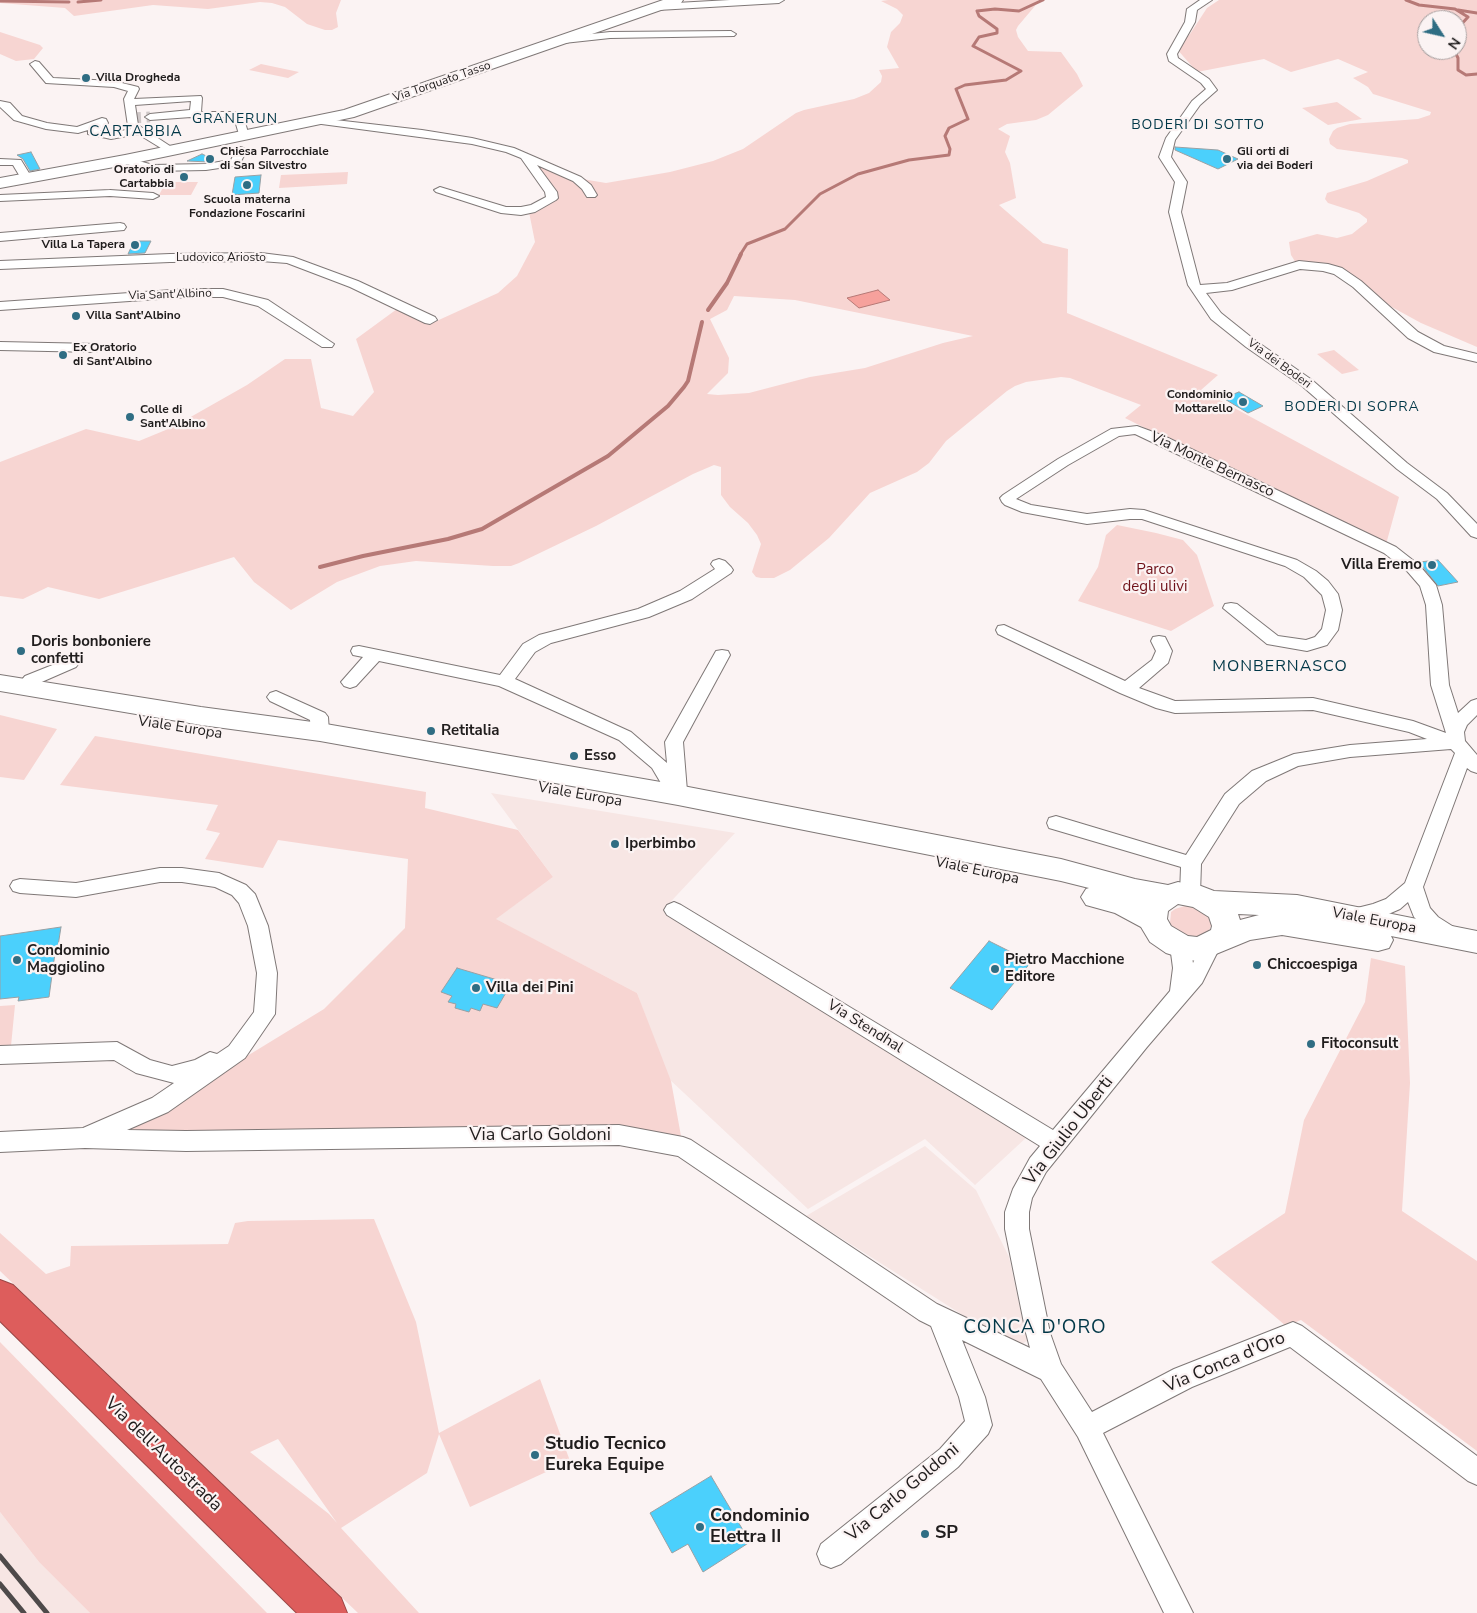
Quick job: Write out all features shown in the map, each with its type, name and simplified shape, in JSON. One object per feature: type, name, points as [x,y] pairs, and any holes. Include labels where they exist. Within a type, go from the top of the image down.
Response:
[{"type":"highway","name":"Via dell'Autostrada","points":[[0,1297],[326,1613]]},
{"type":"street","name":"Via Torquato Tasso","points":[[0,183],[169,150],[242,143],[348,114],[676,0]]},
{"type":"street","name":"Via Torquato Tasso","points":[[658,7],[779,0]]},
{"type":"street","name":"Via dei Boderi","points":[[1207,0],[1192,9],[1190,22],[1172,54],[1173,59],[1204,81],[1212,90],[1196,103],[1170,140],[1165,157],[1181,182],[1175,212],[1189,269],[1197,290],[1216,316],[1251,344],[1307,383],[1402,466],[1442,496],[1477,533]]},
{"type":"street","name":"Via Torquato Tasso","points":[[564,40],[610,34],[731,34]]},
{"type":"street","points":[[35,64],[50,81],[114,84],[134,89],[129,99],[130,119],[133,126],[169,150]]},
{"type":"street","points":[[130,102],[197,98],[195,113]]},
{"type":"street","points":[[0,104],[6,105],[18,118],[46,126],[78,130],[102,121],[103,124],[92,132],[111,136],[139,131]]},
{"type":"street","points":[[125,160],[154,168],[206,167],[235,163],[242,143],[238,114],[194,115],[195,113],[150,117]]},
{"type":"street","name":"Via Torquato Tasso","points":[[318,121],[472,142],[525,156],[577,179],[587,187],[592,195]]},
{"type":"street","points":[[440,190],[505,210],[522,211],[535,208],[552,198],[551,192],[525,156]]},
{"type":"street","points":[[0,162],[17,162],[26,178]]},
{"type":"street","points":[[0,198],[110,193],[153,196]]},
{"type":"street","points":[[0,237],[120,227]]},
{"type":"street","name":"Ludovico Ariosto","points":[[0,265],[170,258],[261,257],[289,260],[354,284],[430,320]]},
{"type":"street","points":[[1197,290],[1228,287],[1298,265],[1324,267],[1338,272],[1357,284],[1413,335],[1439,349],[1477,358]]},
{"type":"street","name":"Via Sant'Albino","points":[[0,306],[187,293],[223,293],[263,303],[327,344]]},
{"type":"street","points":[[0,346],[96,348]]},
{"type":"street","name":"Via Monte Bernasco","points":[[1231,608],[1273,640],[1307,646],[1321,642],[1330,630],[1334,610],[1330,594],[1322,584],[1310,574],[1291,563],[1144,515],[1130,514],[1087,520],[1027,509],[1010,502],[1008,498],[1063,462],[1116,432],[1137,430],[1390,550],[1413,568],[1428,585],[1434,605],[1440,685],[1458,742]]},
{"type":"street","points":[[504,681],[529,648],[545,639],[643,613],[686,596],[725,570],[719,564]]},
{"type":"street","points":[[1004,630],[1156,702],[1175,707],[1313,704],[1414,728],[1458,742],[1477,767]]},
{"type":"street","points":[[1126,689],[1159,663],[1164,651],[1159,641]]},
{"type":"street","points":[[350,682],[368,652],[504,681],[625,736],[658,764],[678,795]]},
{"type":"street","points":[[678,795],[674,742],[722,655]]},
{"type":"street","points":[[12,685],[31,680],[70,663]]},
{"type":"street","name":"Viale Europa","points":[[12,685],[320,732],[678,795],[1061,870],[1136,890],[1190,897],[1297,906],[1465,939]]},
{"type":"street","points":[[276,697],[319,717],[320,732]]},
{"type":"street","name":"Viale Europa","points":[[0,700],[310,748],[760,826],[1003,876],[1107,900],[1135,910],[1152,919],[1160,934],[1177,945],[1199,949],[1215,944],[1242,931],[1261,926],[1282,924],[1477,961]]},
{"type":"street","points":[[1350,916],[1377,911],[1393,904],[1413,887],[1458,742],[1459,722],[1477,704]]},
{"type":"street","points":[[1190,897],[1191,863],[1232,799],[1259,776],[1294,760],[1350,751],[1458,742]]},
{"type":"street","points":[[1056,823],[1191,863]]},
{"type":"street","name":"Via Carlo Goldoni","points":[[20,886],[76,890],[160,875],[182,875],[219,880],[239,890],[248,899],[258,926],[267,973],[264,1014],[237,1052],[160,1105],[85,1138]]},
{"type":"street","points":[[1413,887],[1422,912],[1431,922],[1465,939]]},
{"type":"street","points":[[1152,919],[1155,905],[1190,897],[1225,918],[1225,934],[1215,944]]},
{"type":"street","name":"Via Stendhal","points":[[674,910],[1055,1143]]},
{"type":"street","name":"Via Giulio Uberti","points":[[1087,1428],[1050,1370],[1038,1334],[1017,1229],[1017,1212],[1021,1196],[1029,1179],[1055,1143],[1200,970],[1215,944]]},
{"type":"street","points":[[1177,945],[1181,953],[1183,968],[1180,992]]},
{"type":"street","name":"Via Carlo Goldoni","points":[[0,1055],[118,1051],[144,1067],[172,1075],[201,1067],[254,1029]]},
{"type":"street","name":"Via Carlo Goldoni","points":[[0,1142],[85,1138],[186,1140],[619,1135],[683,1147],[941,1320],[1050,1370]]},
{"type":"street","name":"Via Carlo Goldoni","points":[[831,1554],[949,1458],[979,1425],[972,1397],[941,1320]]},
{"type":"street","name":"Via Conca d'Oro","points":[[1087,1428],[1183,1378],[1292,1334],[1477,1472]]},
{"type":"street","points":[[1087,1428],[1179,1613]]},
{"type":"shaded area","points":[[878,290],[890,300],[859,308],[847,298]]},
{"type":"shaded area","points":[[491,793],[735,833],[663,910],[1028,1136],[975,1185],[925,1139],[808,1209],[668,1078],[637,993],[495,919],[553,877]]},
{"type":"shaded area","points":[[925,1146],[976,1190],[1009,1257],[1027,1341],[1015,1348],[806,1216]]},
{"type":"shaded area","points":[[0,1512],[39,1562],[90,1613],[0,1613]]},
{"type":"green space","points":[[0,0],[341,0],[336,13],[338,27],[332,30],[325,30],[307,24],[285,7],[272,3],[260,2],[208,9],[153,5],[74,16],[65,8],[0,3]]},
{"type":"green space","points":[[1040,0],[1018,26],[1016,30],[1018,37],[1028,51],[1061,52],[1083,86],[1048,115],[1036,120],[1007,124],[998,129],[1010,136],[1005,152],[1010,163],[1016,198],[999,205],[1043,243],[1068,249],[1067,313],[1218,375],[1201,390],[1399,497],[1385,548],[1125,418],[1141,405],[1070,378],[1061,377],[1026,382],[1007,391],[946,441],[929,463],[917,472],[870,493],[829,538],[790,570],[774,578],[756,577],[752,572],[761,544],[748,523],[730,507],[721,495],[721,467],[714,465],[693,474],[596,526],[511,566],[416,561],[380,566],[337,582],[291,610],[254,582],[234,557],[99,599],[48,587],[23,599],[0,596],[0,462],[86,429],[139,441],[173,427],[247,385],[285,359],[311,359],[321,408],[353,416],[374,392],[356,339],[397,309],[430,324],[498,293],[517,276],[535,242],[529,212],[550,204],[556,198],[556,190],[538,166],[541,165],[588,180],[606,183],[670,172],[713,161],[743,149],[796,113],[854,99],[869,93],[881,82],[882,76],[879,70],[899,68],[887,47],[891,32],[900,23],[903,15],[897,9],[881,1]],"holes":[[[734,296],[795,300],[973,336],[943,343],[865,368],[810,377],[749,393],[707,394],[728,373],[729,358],[710,319],[727,310]]]},
{"type":"green space","points":[[1219,0],[1477,0],[1477,347],[1421,323],[1390,306],[1356,278],[1338,269],[1296,263],[1291,255],[1289,242],[1317,234],[1337,238],[1352,234],[1367,222],[1367,219],[1359,213],[1328,203],[1325,199],[1327,193],[1367,181],[1408,163],[1408,160],[1402,158],[1337,149],[1330,144],[1329,139],[1333,131],[1350,124],[1418,119],[1430,115],[1431,112],[1373,94],[1368,87],[1353,78],[1368,72],[1338,59],[1291,72],[1264,59],[1197,72],[1176,48],[1190,34],[1207,8]]},
{"type":"green space","points":[[0,32],[40,45],[43,48],[34,59],[16,61],[0,54]]},
{"type":"green space","points":[[261,64],[299,72],[288,78],[249,70]]},
{"type":"green space","points":[[1337,102],[1362,119],[1328,125],[1302,108]]},
{"type":"green space","points":[[348,172],[347,184],[279,188],[281,175]]},
{"type":"green space","points":[[166,182],[198,182],[191,195],[159,195]]},
{"type":"green space","points":[[1334,350],[1359,370],[1342,374],[1317,354]]},
{"type":"green space","name":"Parco degli ulivi","points":[[1117,525],[1183,540],[1197,555],[1214,606],[1171,631],[1078,601],[1098,567],[1106,535]]},
{"type":"green space","points":[[0,715],[57,729],[24,780],[0,777]]},
{"type":"green space","points":[[95,736],[426,792],[425,808],[518,830],[553,877],[496,919],[637,993],[671,1081],[683,1147],[113,1138],[324,1009],[405,928],[408,859],[278,840],[263,868],[205,859],[220,833],[206,830],[218,805],[60,785]]},
{"type":"green space","points":[[1188,905],[1207,914],[1212,923],[1209,931],[1200,937],[1185,936],[1173,928],[1170,923],[1171,912]]},
{"type":"green space","points":[[1371,958],[1405,966],[1410,1083],[1402,1211],[1477,1261],[1477,1451],[1301,1320],[1286,1326],[1211,1262],[1285,1213],[1304,1120],[1365,1002]]},
{"type":"green space","points":[[15,1005],[11,1046],[0,1046],[0,1006]]},
{"type":"green space","points":[[374,1219],[416,1322],[439,1433],[540,1379],[570,1461],[470,1507],[439,1434],[427,1473],[341,1528],[419,1613],[358,1613],[0,1271],[0,1233],[46,1274],[70,1266],[71,1246],[228,1244],[235,1223],[248,1221]],"holes":[[[278,1439],[337,1523],[329,1514],[250,1452]]]},
{"type":"green space","points":[[0,1342],[267,1613],[90,1613],[39,1562],[0,1512]]},
{"type":"building","name":"Gli orti di via dei Boderi","points":[[1175,147],[1218,150],[1238,159],[1218,169],[1175,150]]},
{"type":"building","points":[[31,152],[40,169],[30,171],[23,159],[17,155]]},
{"type":"building","points":[[202,154],[211,158],[209,162],[187,161]]},
{"type":"building","name":"Scuola materna Fondazione Foscarini","points":[[261,175],[259,193],[232,195],[235,177]]},
{"type":"building","name":"Villa La Tapera","points":[[134,241],[151,241],[145,253],[128,254]]},
{"type":"building","name":"Condominio Mottarello","points":[[1239,392],[1263,406],[1248,413],[1223,398]]},
{"type":"building","name":"Villa Eremo","points":[[1438,560],[1458,582],[1438,586],[1419,562]]},
{"type":"building","name":"Condominio Maggiolino","points":[[61,927],[58,946],[56,946],[49,997],[18,1001],[19,997],[0,999],[0,936]]},
{"type":"building","name":"Pietro Macchione Editore","points":[[989,941],[1031,962],[992,1010],[950,988]]},
{"type":"building","name":"Villa dei Pini","points":[[457,968],[511,984],[497,1008],[483,1004],[480,1011],[471,1008],[469,1012],[455,1008],[456,1004],[448,1002],[452,996],[441,992]]},
{"type":"building","name":"Condominio Elettra II","points":[[711,1476],[750,1542],[703,1572],[688,1544],[672,1553],[650,1513]]},
{"type":"waterway","points":[[78,2],[101,0]]},
{"type":"waterway","points":[[740,255],[747,244],[785,229],[820,194],[858,174],[909,160],[949,155],[950,149],[945,136],[949,128],[968,119],[956,89],[965,85],[1006,80],[1021,71],[973,46],[979,37],[997,33],[997,29],[979,16],[977,11],[995,9],[1019,11],[1043,0]]},
{"type":"waterway","points":[[1406,0],[1419,5],[1457,10]]},
{"type":"waterway","points":[[0,1],[69,2]]},
{"type":"waterway","points":[[1467,11],[1477,13]]},
{"type":"waterway","points":[[1458,60],[1458,70],[1466,75],[1477,74]]},
{"type":"waterway","points":[[708,310],[727,283],[741,254]]},
{"type":"waterway","points":[[320,567],[363,556],[448,539],[482,529],[608,456],[668,406],[684,387],[688,381],[702,322]]},
{"type":"tunnel","points":[[130,118],[150,117]]},
{"type":"railway","points":[[0,1556],[47,1613]]},
{"type":"railway","points":[[0,1584],[24,1613]]},
{"type":"place","name":"Villa Drogheda","points":[[86,78]]},
{"type":"place","name":"Chiesa Parrocchiale di San Silvestro","points":[[210,159]]},
{"type":"place","name":"Gli orti di via dei Boderi","points":[[1227,159]]},
{"type":"place","name":"Oratorio di Cartabbia","points":[[184,177]]},
{"type":"place","name":"Scuola materna Fondazione Foscarini","points":[[247,185]]},
{"type":"place","name":"Villa La Tapera","points":[[135,245]]},
{"type":"place","name":"Villa Sant'Albino","points":[[76,316]]},
{"type":"place","name":"Ex Oratorio di Sant'Albino","points":[[63,355]]},
{"type":"place","name":"Condominio Mottarello","points":[[1243,402]]},
{"type":"place","name":"Colle di Sant'Albino","points":[[130,417]]},
{"type":"place","name":"Villa Eremo","points":[[1432,565]]},
{"type":"place","name":"Doris bonboniere confetti","points":[[21,651]]},
{"type":"place","name":"Retitalia","points":[[431,731]]},
{"type":"place","name":"Esso","points":[[574,756]]},
{"type":"place","name":"Iperbimbo","points":[[615,844]]},
{"type":"place","name":"Condominio Maggiolino","points":[[17,960]]},
{"type":"place","name":"Chiccoespiga","points":[[1257,965]]},
{"type":"place","name":"Pietro Macchione Editore","points":[[995,969]]},
{"type":"place","name":"Villa dei Pini","points":[[476,988]]},
{"type":"place","name":"Fitoconsult","points":[[1311,1044]]},
{"type":"place","name":"Studio Tecnico Eureka Equipe","points":[[535,1455]]},
{"type":"place","name":"Condominio Elettra II","points":[[700,1527]]},
{"type":"place","name":"SP","points":[[925,1534]]},
{"type":"district","name":"GRANERUN","points":[[235,120]]},
{"type":"district","name":"BODERI DI SOTTO","points":[[1198,126]]},
{"type":"district","name":"CARTABBIA","points":[[136,132]]},
{"type":"district","name":"BODERI DI SOPRA","points":[[1352,408]]},
{"type":"district","name":"MONBERNASCO","points":[[1280,667]]},
{"type":"district","name":"CONCA D'ORO","points":[[1035,1328]]}]
